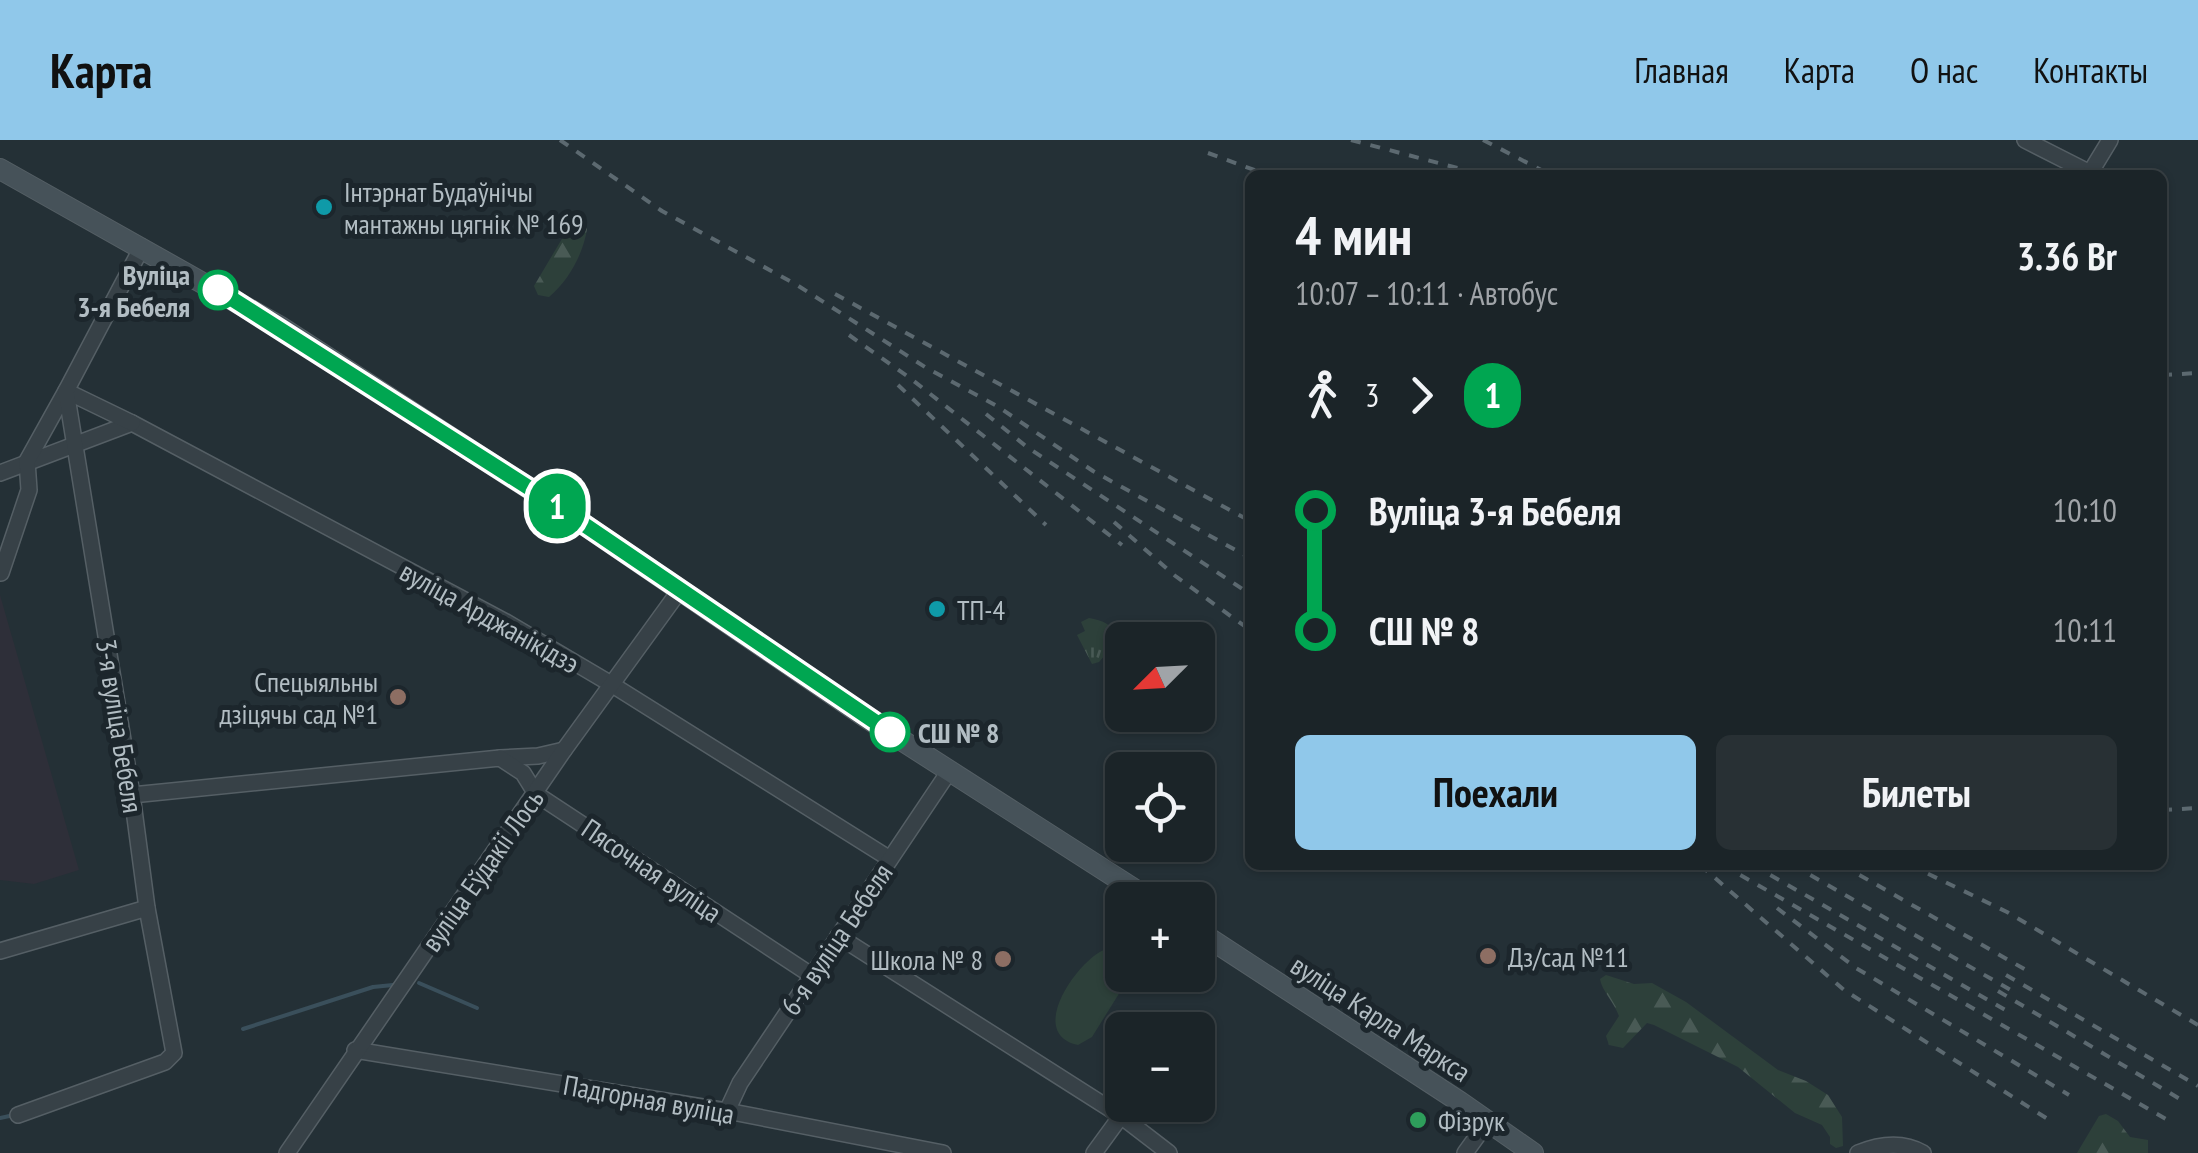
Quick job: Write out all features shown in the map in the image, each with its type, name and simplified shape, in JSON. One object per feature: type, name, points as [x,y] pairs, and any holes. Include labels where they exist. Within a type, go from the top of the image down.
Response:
[{"type":"main road","points":[[0,169],[279,326],[867,718],[1122,882]]},
{"type":"main road","name":"вуліца Карла Маркса","points":[[1215,942],[1533,1153]]},
{"type":"street","points":[[2025,140],[2082,170]]},
{"type":"street","points":[[2092,170],[2110,140]]},
{"type":"street","points":[[0,573],[29,490],[27,461],[142,247]]},
{"type":"street","name":"вуліца Арджанікідзэ","points":[[66,390],[506,622],[890,860]]},
{"type":"street","name":"3-я вуліца Бебеля","points":[[18,1116],[166,1062],[174,1053],[146,908],[132,794],[66,390]]},
{"type":"street","points":[[0,473],[132,423]]},
{"type":"street","name":"вуліца Еўдакіі Лось","points":[[287,1153],[564,750],[680,590]]},
{"type":"street","points":[[132,794],[538,756],[564,750]]},
{"type":"street","name":"Пясочная вуліца","points":[[500,758],[523,773],[536,794],[811,976]]},
{"type":"street","name":"6-я вуліца Бебеля","points":[[727,1111],[740,1083],[950,770]]},
{"type":"street","points":[[0,950],[146,908]]},
{"type":"street","points":[[838,936],[1105,1106]]},
{"type":"street","name":"Падгорная вуліца","points":[[355,1050],[727,1111],[943,1153]]},
{"type":"street","points":[[1465,1153],[1488,1121]]},
{"type":"street","points":[[1094,1153],[1117,1122]]},
{"type":"street","points":[[1129,1122],[1169,1153]]},
{"type":"street","points":[[1858,1153],[1877,1146],[1916,1149]]},
{"type":"shaded area","points":[[0,595],[79,870],[34,884],[0,880]]},
{"type":"green space","points":[[581,219],[587,229],[574,266],[549,297],[538,295],[534,286],[569,227]]},
{"type":"green space","points":[[1089,618],[1105,623],[1105,655],[1099,662],[1092,664],[1077,635],[1085,631],[1081,622]]},
{"type":"green space","points":[[1105,950],[1105,992],[1120,992],[1092,1037],[1078,1045],[1062,1038],[1056,1026],[1057,1011],[1073,978]]},
{"type":"green space","points":[[1606,975],[1634,984],[1652,983],[1686,1002],[1778,1070],[1828,1095],[1842,1117],[1843,1146],[1836,1148],[1830,1144],[1822,1125],[1795,1113],[1738,1067],[1654,1025],[1647,1023],[1623,1048],[1609,1045],[1606,1036],[1619,1016],[1601,983]]},
{"type":"green space","points":[[2106,1114],[2118,1121],[2130,1137],[2148,1140],[2148,1153],[2077,1153],[2099,1116]]},
{"type":"waterway","points":[[419,983],[477,1008]]},
{"type":"waterway","points":[[243,1029],[373,987],[393,985]]},
{"type":"waterway","points":[[0,1118],[14,1115]]},
{"type":"railway","points":[[560,140],[662,211],[797,285],[925,367],[997,406],[1093,471],[1245,555]]},
{"type":"railway","points":[[1351,140],[1465,170]]},
{"type":"railway","points":[[1483,140],[1541,170]]},
{"type":"railway","points":[[1208,153],[1254,170]]},
{"type":"railway","points":[[835,294],[1245,518]]},
{"type":"railway","points":[[849,335],[910,378],[1122,545]]},
{"type":"railway","points":[[2167,375],[2198,373]]},
{"type":"railway","points":[[898,385],[1046,525]]},
{"type":"railway","points":[[986,414],[1027,447],[1245,591]]},
{"type":"railway","points":[[1114,522],[1174,575],[1245,626]]},
{"type":"railway","points":[[2167,810],[2198,808]]},
{"type":"railway","points":[[1706,870],[1844,990],[2054,1123]]},
{"type":"railway","points":[[1732,870],[2166,1119]]},
{"type":"railway","points":[[1762,870],[2009,1012]]},
{"type":"railway","points":[[1802,870],[2014,992]]},
{"type":"railway","points":[[1851,870],[2033,974]]},
{"type":"railway","points":[[1920,870],[2007,912],[2198,1025]]},
{"type":"railway","points":[[1777,908],[1856,968],[2069,1095]]},
{"type":"railway","points":[[2006,975],[2198,1086]]},
{"type":"railway","points":[[1998,991],[2185,1102]]},
{"type":"bus line","name":"1","points":[[218,290],[545,498],[890,732]]},
{"type":"place","name":"Інтэрнат Будаўнічы мантажны цягнік № 169","points":[[324,207]]},
{"type":"place","name":"Вуліца 3-я Бебеля","points":[[218,290]]},
{"type":"place","name":"ТП-4","points":[[937,609]]},
{"type":"place","name":"Спецыяльны дзіцячы сад №1","points":[[398,697]]},
{"type":"place","name":"СШ № 8","points":[[890,732]]},
{"type":"place","name":"Дз/сад №11","points":[[1488,956]]},
{"type":"place","name":"Школа № 8","points":[[1003,959]]},
{"type":"place","name":"Фізрук","points":[[1418,1120]]}]
